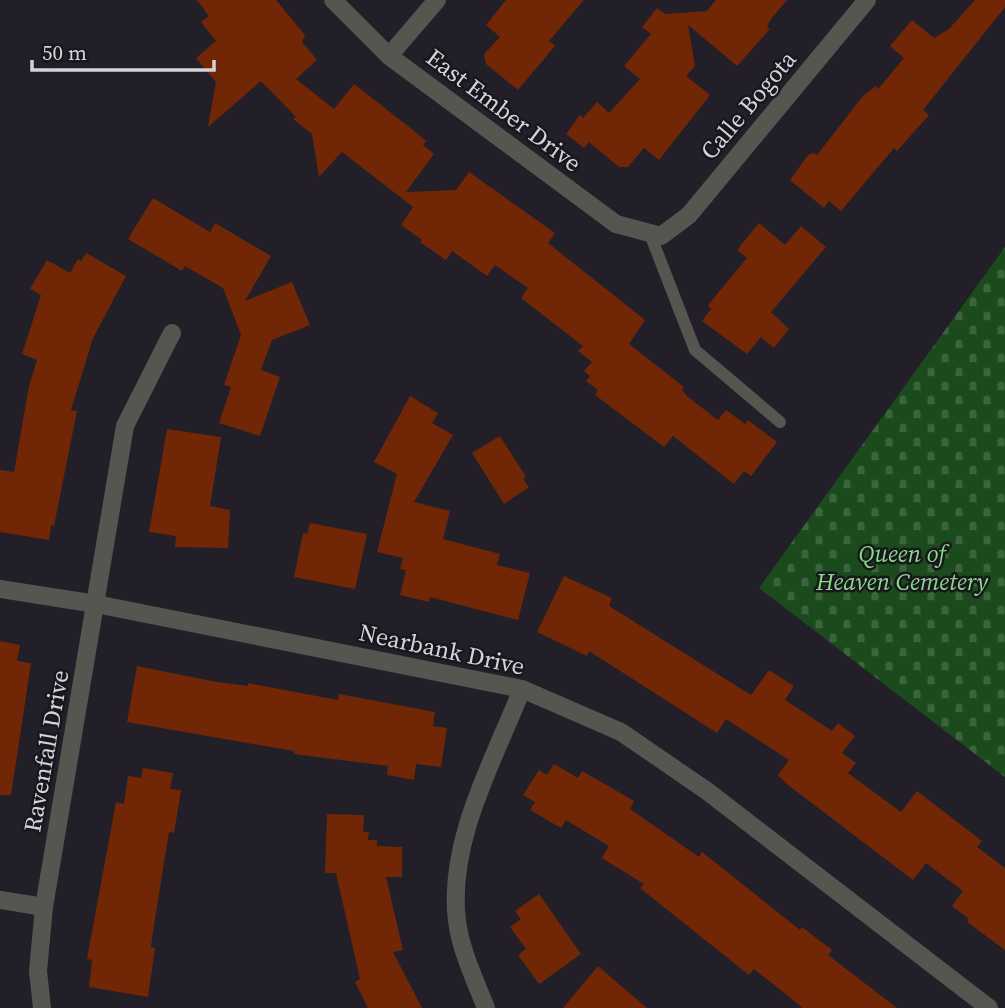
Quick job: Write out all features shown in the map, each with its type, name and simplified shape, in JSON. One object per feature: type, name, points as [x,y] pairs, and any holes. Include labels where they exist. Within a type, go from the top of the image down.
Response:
[{"type":"street","name":"East Ember Drive","points":[[333,0],[389,56],[616,224],[656,235]]},
{"type":"street","points":[[389,56],[437,0]]},
{"type":"street","name":"Calle Bogota","points":[[656,235],[689,215],[867,0]]},
{"type":"street","name":"Ravenfall Drive","points":[[42,1008],[38,971],[44,907],[125,426],[172,333]]},
{"type":"street","name":"Nearbank Drive","points":[[0,589],[96,604],[522,689],[621,732],[706,791],[989,1008]]},
{"type":"street","points":[[486,1008],[469,964],[457,921],[458,872],[467,829],[522,689]]},
{"type":"street","points":[[0,900],[44,907]]},
{"type":"lane","points":[[656,235],[695,350],[780,422]]},
{"type":"green space","name":"Queen of Heaven Cemetery","points":[[1005,247],[1005,777],[759,588]]},
{"type":"building","points":[[197,0],[276,0],[305,35],[302,42],[317,60],[296,79],[334,109],[354,84],[426,141],[423,145],[434,154],[406,192],[456,190],[469,172],[555,233],[548,243],[645,320],[629,344],[684,387],[682,390],[688,397],[718,420],[726,410],[745,424],[748,420],[777,442],[751,476],[744,471],[734,484],[673,436],[664,447],[595,395],[598,390],[586,381],[590,376],[584,371],[592,362],[578,351],[583,346],[521,298],[528,288],[495,265],[487,276],[452,251],[446,260],[420,242],[422,240],[401,225],[413,207],[342,152],[319,177],[312,134],[293,119],[296,117],[261,81],[208,127],[216,82],[196,58],[216,41],[201,22],[209,16]]},
{"type":"building","points":[[506,0],[584,0],[549,41],[555,46],[518,90],[486,64],[484,54],[500,37],[486,25]]},
{"type":"building","points":[[716,0],[787,0],[771,19],[767,27],[770,29],[737,66],[688,25],[695,66],[686,76],[710,95],[659,160],[644,148],[628,167],[619,167],[589,142],[584,148],[566,134],[580,115],[583,118],[597,102],[609,113],[640,79],[624,66],[651,34],[642,27],[657,8],[665,14],[707,11]]},
{"type":"building","points":[[975,0],[1005,0],[1005,7],[923,110],[929,115],[897,151],[894,148],[841,211],[829,201],[824,208],[790,180],[808,155],[817,155],[863,96],[876,86],[878,89],[904,58],[890,46],[912,20],[934,38],[949,29]]},
{"type":"building","points":[[153,198],[210,232],[215,223],[271,256],[245,301],[292,282],[310,325],[272,340],[261,370],[280,377],[260,436],[219,423],[231,387],[224,385],[241,335],[223,288],[185,266],[182,271],[128,239]]},
{"type":"building","points":[[759,223],[785,245],[801,226],[826,247],[771,312],[789,329],[774,348],[761,337],[747,354],[702,321],[711,309],[708,306],[713,299],[747,258],[737,250]]},
{"type":"building","points":[[86,253],[126,276],[93,338],[71,410],[77,411],[54,526],[51,525],[49,540],[0,532],[0,470],[14,472],[29,386],[37,360],[22,354],[41,295],[30,289],[47,260],[70,273],[78,259],[81,261]]},
{"type":"building","points":[[410,396],[438,413],[432,423],[453,435],[414,502],[450,511],[443,539],[500,554],[497,565],[530,573],[518,620],[430,597],[429,602],[400,595],[406,570],[400,569],[403,558],[377,552],[397,474],[374,462]]},
{"type":"building","points":[[167,429],[221,437],[210,506],[230,510],[228,548],[175,547],[176,536],[149,532]]},
{"type":"building","points":[[500,436],[526,477],[523,479],[529,487],[504,504],[472,453]]},
{"type":"building","points":[[310,523],[367,534],[355,589],[294,577],[303,533],[307,534]]},
{"type":"building","points":[[564,576],[612,598],[609,606],[751,695],[769,670],[794,686],[785,700],[832,731],[838,723],[855,736],[842,753],[856,763],[848,773],[901,812],[917,791],[982,841],[977,847],[1005,868],[1005,950],[967,922],[969,919],[952,906],[963,891],[926,863],[913,880],[788,785],[778,775],[789,760],[726,719],[717,733],[589,651],[587,656],[537,632]]},
{"type":"building","points":[[0,641],[20,645],[17,661],[31,663],[11,795],[0,795]]},
{"type":"building","points":[[137,666],[217,682],[248,686],[248,683],[338,700],[339,694],[435,712],[433,726],[447,728],[441,767],[416,764],[414,780],[387,775],[388,766],[294,754],[294,751],[127,722]]},
{"type":"building","points":[[554,764],[578,778],[582,771],[634,801],[630,809],[699,857],[702,852],[800,930],[802,927],[832,950],[828,955],[897,1008],[803,1008],[754,969],[749,975],[640,888],[644,884],[602,858],[609,846],[566,820],[561,828],[530,810],[535,802],[523,795],[539,770],[547,775]]},
{"type":"building","points":[[143,768],[173,773],[170,789],[181,790],[174,833],[169,832],[153,931],[151,947],[155,948],[148,997],[89,987],[92,960],[87,959],[116,802],[124,804],[128,776],[141,778]]},
{"type":"building","points":[[327,814],[364,815],[363,832],[369,832],[368,840],[377,840],[377,846],[402,847],[402,877],[386,877],[403,950],[393,952],[422,1008],[368,1008],[355,982],[360,979],[336,873],[325,873]]},
{"type":"building","points":[[539,894],[581,954],[539,984],[518,955],[526,949],[510,927],[521,919],[515,911]]},
{"type":"building","points":[[598,966],[647,1008],[563,1008]]}]
